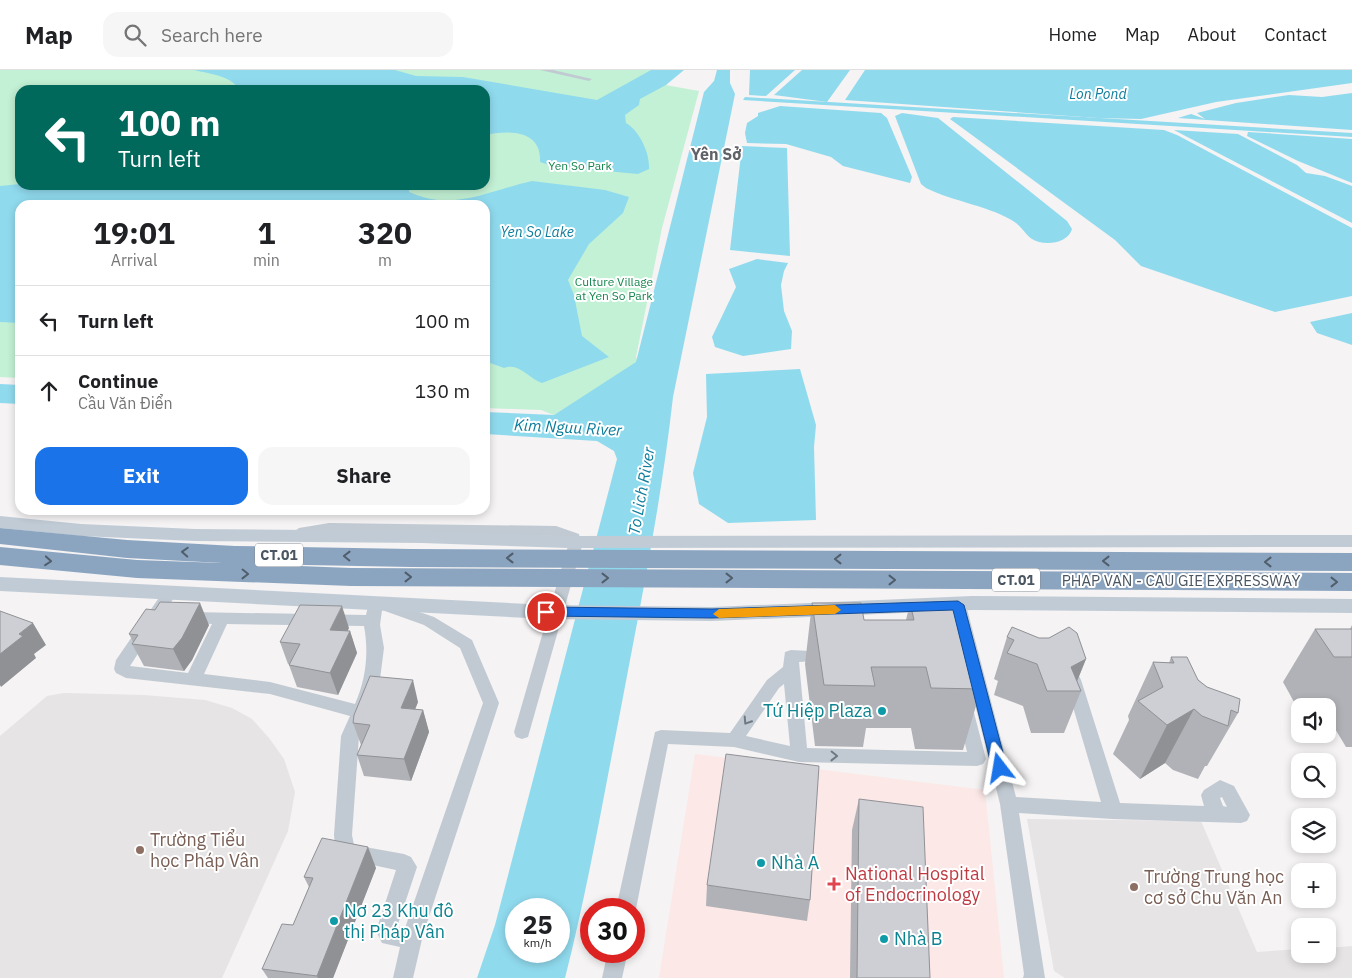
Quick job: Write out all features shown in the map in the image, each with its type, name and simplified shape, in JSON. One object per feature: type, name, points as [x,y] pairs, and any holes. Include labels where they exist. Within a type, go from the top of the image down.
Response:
[{"type":"highway","name":"CT.01","points":[[0,536],[127,549],[235,554],[561,560],[682,560]]},
{"type":"highway","name":"CT.01","points":[[0,556],[137,569],[229,574],[561,560]]},
{"type":"highway","name":"PHAP VAN - CAU GIE EXPRESSWAY","points":[[682,560],[1352,562]]},
{"type":"highway","name":"PHAP VAN - CAU GIE EXPRESSWAY","points":[[682,560],[1352,582]]},
{"type":"street","points":[[543,70],[589,79]]},
{"type":"street","points":[[0,522],[81,530],[195,535],[289,535],[561,560],[682,560],[1352,541]]},
{"type":"street","points":[[289,535],[329,528],[357,528],[556,530],[574,537],[575,546],[522,732]]},
{"type":"street","points":[[0,584],[170,592],[374,611],[429,621],[466,644],[491,703],[412,938],[402,978]]},
{"type":"street","points":[[170,592],[122,664],[122,669],[130,674],[270,688],[359,712]]},
{"type":"street","points":[[153,616],[324,622],[374,611],[712,614],[958,605],[1208,604],[1352,606]]},
{"type":"street","points":[[958,605],[1009,804],[1037,977]]},
{"type":"street","points":[[374,611],[376,648],[371,687],[350,736],[343,835],[345,848],[358,854],[404,863],[407,867],[386,931],[389,936],[412,938]]},
{"type":"street","points":[[192,680],[222,619]]},
{"type":"street","points":[[798,755],[791,656],[841,657]]},
{"type":"street","points":[[734,740],[773,684],[791,669]]},
{"type":"street","points":[[1070,669],[1113,811]]},
{"type":"street","points":[[628,898],[660,737],[734,740],[798,755],[977,759],[960,690]]},
{"type":"street","points":[[1009,804],[1113,811],[1216,814]]},
{"type":"street","points":[[612,978],[615,963]]},
{"type":"shaded area","name":"Trường Tiểu học Pháp Vân","points":[[64,693],[144,695],[205,700],[232,708],[252,719],[284,759],[295,792],[288,831],[222,978],[0,978],[0,736],[47,696]]},
{"type":"shaded area","name":"National Hospital of Endocrinology","points":[[695,754],[985,790],[1004,978],[659,978]]},
{"type":"shaded area","name":"Trường Trung học cơ sở Chu Văn An","points":[[1027,819],[1201,821],[1257,952],[1291,950],[1291,963],[1336,963],[1336,947],[1352,946],[1352,978],[1065,978],[1054,971]]},
{"type":"green space","name":"Yen So Park","points":[[0,70],[653,70],[637,80],[699,91],[662,228],[636,357],[638,362],[554,415],[541,410],[490,408],[490,200],[15,200],[15,378],[0,377]]},
{"type":"water","points":[[194,70],[395,70],[416,76],[463,77],[597,100],[651,70],[684,70],[666,85],[640,99],[639,105],[625,115],[626,123],[639,136],[648,156],[649,169],[638,174],[552,166],[540,162],[539,151],[536,144],[530,138],[513,133],[490,134],[490,85],[236,85],[225,78]]},
{"type":"water","points":[[717,70],[730,70],[730,83],[735,94],[673,397],[649,558],[600,816],[583,898],[580,898],[580,913],[570,956],[570,898],[505,898],[505,963],[568,963],[565,978],[477,978],[495,925],[617,459],[614,451],[597,441],[490,434],[490,412],[554,415],[636,362],[704,92],[714,81]]},
{"type":"water","points":[[750,70],[795,70],[766,96],[749,95]]},
{"type":"water","points":[[802,70],[850,70],[827,102],[774,95]]},
{"type":"water","name":"Lon Pond","points":[[865,70],[1352,70],[1352,83],[1216,102],[1141,119],[1098,118],[845,100]]},
{"type":"water","points":[[1352,93],[1352,130],[1178,118],[1191,114],[1205,119],[1197,113],[1236,103],[1289,95],[1322,97]]},
{"type":"water","points":[[780,106],[881,113],[887,118],[912,177],[910,183],[843,166],[831,157],[786,144],[747,143],[745,133],[747,123],[758,116],[758,113]]},
{"type":"water","points":[[902,113],[938,118],[1067,221],[1072,229],[1070,233],[1058,242],[1039,242],[1029,237],[1016,223],[1007,217],[926,188],[921,184],[895,116]]},
{"type":"water","points":[[953,117],[1164,130],[1177,135],[1352,228],[1352,296],[1275,312],[1141,266],[1115,240],[950,119]]},
{"type":"water","points":[[1174,130],[1238,134],[1297,165],[1306,173],[1325,176],[1352,186],[1352,223]]},
{"type":"water","points":[[1248,132],[1352,139],[1352,183],[1298,161],[1247,136]]},
{"type":"water","points":[[742,146],[787,148],[790,256],[730,250]]},
{"type":"water","name":"Yen So Lake","points":[[532,181],[605,190],[629,197],[623,213],[589,244],[568,280],[574,295],[582,336],[609,357],[542,383],[514,367],[504,368],[490,363],[490,200],[456,200]]},
{"type":"water","name":"Yen So Lake","points":[[15,184],[15,190],[409,190],[409,192],[425,198],[441,200],[15,200],[15,323],[0,322],[0,186]]},
{"type":"water","points":[[757,259],[788,263],[781,285],[784,311],[792,331],[791,349],[743,356],[715,347],[712,337],[736,287],[729,269]]},
{"type":"water","points":[[1352,313],[1352,345],[1317,333],[1310,322]]},
{"type":"water","points":[[800,369],[816,425],[814,447],[816,520],[728,523],[699,504],[693,473],[707,417],[706,374]]},
{"type":"water","points":[[0,384],[15,385],[15,404],[0,403]]},
{"type":"building","points":[[160,602],[200,603],[182,638],[173,649],[132,644],[138,635],[129,634],[146,609],[155,610]]},
{"type":"building","points":[[812,603],[861,603],[864,620],[914,620],[910,603],[957,604],[981,689],[931,688],[926,667],[871,667],[875,686],[824,685]]},
{"type":"building","points":[[300,605],[342,606],[330,630],[350,631],[330,673],[289,665],[300,644],[280,642]]},
{"type":"building","points":[[0,611],[33,623],[19,634],[23,636],[0,654]]},
{"type":"building","points":[[1012,627],[1039,638],[1049,638],[1069,627],[1077,633],[1086,659],[1071,667],[1081,691],[1047,691],[1037,664],[1007,653],[1014,640],[1007,637]]},
{"type":"building","points":[[1315,629],[1352,629],[1352,657],[1334,657]]},
{"type":"building","points":[[1171,657],[1187,657],[1198,680],[1207,687],[1240,699],[1238,713],[1231,710],[1228,726],[1202,716],[1194,709],[1167,725],[1138,701],[1163,687],[1153,662],[1174,663]]},
{"type":"building","points":[[370,676],[413,680],[401,708],[423,710],[404,759],[357,755],[370,725],[353,723],[354,715]]},
{"type":"building","name":"Nhà A","points":[[726,754],[819,766],[810,900],[707,885]]},
{"type":"building","name":"Nhà B","points":[[859,799],[923,807],[930,978],[857,978]]},
{"type":"building","points":[[322,838],[368,847],[317,976],[262,969],[282,924],[293,925],[313,878],[304,877]]},
{"type":"waterway","points":[[745,99],[1352,135]]},
{"type":"slow traffic","points":[[719,614],[835,610]]},
{"type":"place","name":"Tứ Hiệp Plaza","points":[[882,711]]},
{"type":"place","name":"Trường Tiểu học Pháp Vân","points":[[140,850]]},
{"type":"place","name":"Nhà A","points":[[761,863]]},
{"type":"place","name":"National Hospital of Endocrinology","points":[[834,884]]},
{"type":"place","name":"Trường Trung học cơ sở Chu Văn An","points":[[1134,887]]},
{"type":"place","name":"Nơ 23 Khu đô thị Pháp Vân","points":[[334,921]]},
{"type":"place","name":"Nhà B","points":[[884,939]]},
{"type":"district","name":"Yên Sở","points":[[716,154]]},
{"type":"route","points":[[546,612],[712,614],[958,605],[1000,768]]},
{"type":"park label","name":"Culture Village at Yen So Park","points":[[614,289]]},
{"type":"water label","name":"Kim Nguu River","points":[[568,427]]},
{"type":"water label","name":"To Lich River","points":[[641,491]]}]
